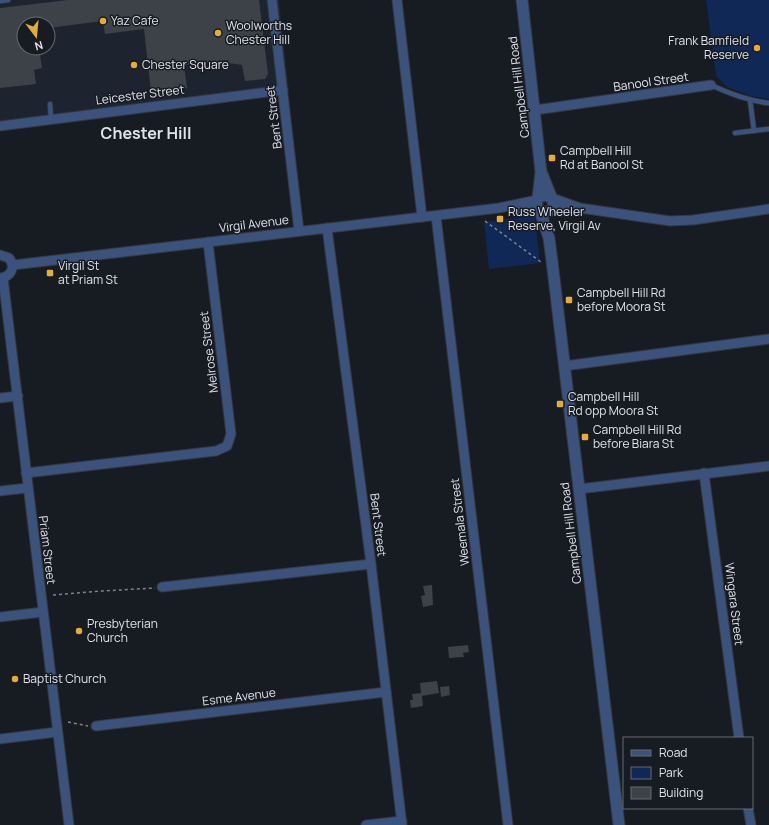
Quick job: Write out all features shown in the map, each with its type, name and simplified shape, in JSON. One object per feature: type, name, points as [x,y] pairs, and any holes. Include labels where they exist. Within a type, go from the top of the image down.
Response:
[{"type":"street","name":"Bent Street","points":[[272,0],[299,231]]},
{"type":"street","points":[[397,0],[422,217]]},
{"type":"street","name":"Campbell Hill Road","points":[[522,0],[541,172],[619,825]]},
{"type":"street","name":"Banool Street","points":[[535,110],[711,85]]},
{"type":"street","name":"Leicester Street","points":[[0,126],[283,90]]},
{"type":"street","name":"Virgil Avenue","points":[[12,265],[499,208],[545,204],[670,221],[693,220],[769,209]]},
{"type":"street","name":"Weemala Street","points":[[436,216],[508,825]]},
{"type":"street","name":"Bent Street","points":[[327,228],[371,564],[402,823]]},
{"type":"street","name":"Melrose Street","points":[[26,473],[216,450],[227,446],[231,434],[208,242]]},
{"type":"street","points":[[0,254],[9,258],[12,265],[12,271],[1,278]]},
{"type":"street","name":"Priam Street","points":[[1,278],[18,396],[27,488],[69,825]]},
{"type":"street","points":[[564,366],[769,339]]},
{"type":"street","points":[[0,398],[18,396]]},
{"type":"street","points":[[579,490],[704,473],[769,466]]},
{"type":"street","name":"Wingara Street","points":[[704,473],[739,737]]},
{"type":"street","points":[[0,491],[27,488]]},
{"type":"street","points":[[162,587],[371,564]]},
{"type":"street","points":[[0,617],[43,612]]},
{"type":"street","name":"Esme Avenue","points":[[96,726],[386,692]]},
{"type":"street","points":[[0,739],[57,732]]},
{"type":"street","points":[[748,809],[751,825]]},
{"type":"street","points":[[366,825],[402,823]]},
{"type":"lane","points":[[0,1],[8,0]]},
{"type":"lane","name":"Banool Street","points":[[711,85],[737,97],[769,103]]},
{"type":"lane","points":[[750,100],[754,131]]},
{"type":"lane","points":[[50,104],[51,119]]},
{"type":"lane","points":[[735,133],[769,129]]},
{"type":"path","points":[[485,221],[541,262]]},
{"type":"path","points":[[52,596],[162,587]]},
{"type":"path","points":[[68,722],[96,726]]},
{"type":"shaded area","name":"Chester Square","points":[[0,0],[279,0],[289,89],[0,125]]},
{"type":"green space","points":[[706,0],[769,0],[769,99],[751,96],[727,87],[716,76]]},
{"type":"green space","points":[[532,216],[535,217],[540,263],[489,269],[484,222]]},
{"type":"building","points":[[68,0],[259,0],[268,74],[265,79],[245,81],[242,65],[229,63],[228,60],[184,65],[187,88],[151,92],[144,29],[105,34],[103,21],[56,27],[56,16],[16,16],[16,56],[40,56],[42,68],[34,70],[36,84],[0,88],[0,8]]},
{"type":"building","points":[[432,585],[433,605],[423,607],[421,596],[425,595],[423,586]]},
{"type":"building","points":[[468,645],[469,652],[463,653],[464,657],[449,658],[448,647]]},
{"type":"building","points":[[437,681],[439,693],[422,696],[423,706],[411,708],[410,700],[413,700],[412,694],[421,693],[420,683]]},
{"type":"building","points":[[449,686],[450,695],[441,697],[440,687]]},
{"type":"place","name":"Yaz Cafe","points":[[103,21]]},
{"type":"place","name":"Woolworths Chester Hill","points":[[218,33]]},
{"type":"place","name":"Frank Bamfield Reserve","points":[[757,48]]},
{"type":"place","name":"Chester Square","points":[[134,65]]},
{"type":"place","name":"Campbell Hill Rd at Banool St","points":[[552,158]]},
{"type":"place","name":"Russ Wheeler Reserve, Virgil Av","points":[[500,219]]},
{"type":"place","name":"Virgil St at Priam St","points":[[50,273]]},
{"type":"place","name":"Campbell Hill Rd before Moora St","points":[[569,300]]},
{"type":"place","name":"Campbell Hill Rd opp Moora St","points":[[560,404]]},
{"type":"place","name":"Campbell Hill Rd before Biara St","points":[[585,437]]},
{"type":"place","name":"Presbyterian Church","points":[[79,631]]},
{"type":"place","name":"Baptist Church","points":[[15,679]]},
{"type":"district","name":"Chester Hill","points":[[146,133]]}]
